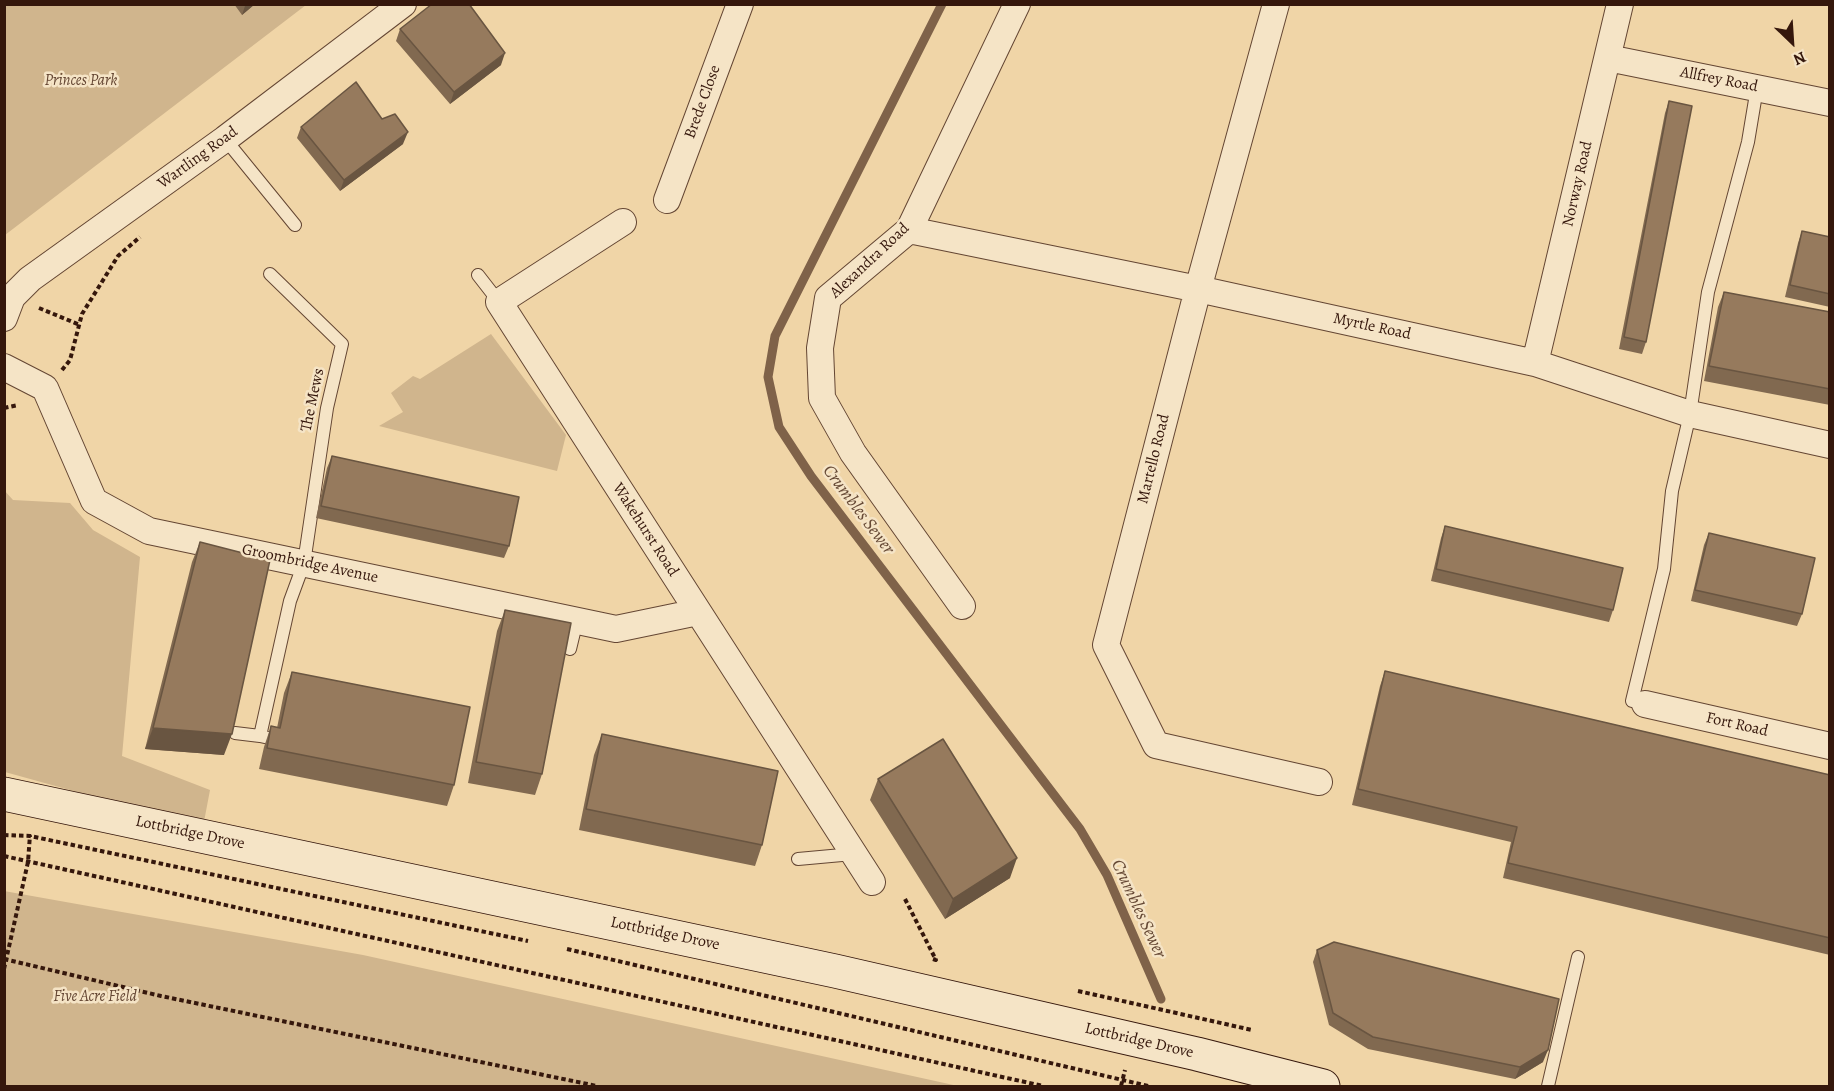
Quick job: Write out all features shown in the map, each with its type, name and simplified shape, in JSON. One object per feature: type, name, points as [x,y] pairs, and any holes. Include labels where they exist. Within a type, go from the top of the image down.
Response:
[{"type":"street","name":"Wartling Road","points":[[4,318],[12,297],[30,279],[225,139],[404,4]]},
{"type":"street","name":"Brede Close","points":[[667,200],[740,4]]},
{"type":"street","name":"Alexandra Road","points":[[962,606],[853,453],[822,398],[820,348],[828,298],[909,230],[1017,4]]},
{"type":"street","name":"Martello Road","points":[[1276,4],[1197,289],[1106,645],[1156,745],[1319,782]]},
{"type":"street","name":"Norway Road","points":[[1535,363],[1620,4]]},
{"type":"street","name":"Allfrey Road","points":[[1608,58],[1830,103]]},
{"type":"street","points":[[499,302],[623,222]]},
{"type":"street","name":"Myrtle Road","points":[[909,230],[1197,289],[1535,363],[1690,414],[1830,445]]},
{"type":"street","name":"Wakehurst Road","points":[[499,302],[872,882]]},
{"type":"street","points":[[4,367],[45,388]]},
{"type":"street","name":"Groombridge Avenue","points":[[45,388],[94,501],[149,531],[616,628],[698,612]]},
{"type":"street","name":"Fort Road","points":[[1645,704],[1830,746]]},
{"type":"street","name":"Lottbridge Drove","points":[[4,794],[835,971],[1197,1054],[1323,1086]]},
{"type":"lane","points":[[1645,704],[1632,701],[1664,568],[1672,491],[1690,414],[1708,292],[1748,142],[1757,88]]},
{"type":"lane","points":[[225,139],[295,225]]},
{"type":"lane","name":"The Mews","points":[[270,274],[342,344],[327,408],[304,563]]},
{"type":"lane","points":[[478,275],[499,302]]},
{"type":"lane","points":[[235,733],[265,737],[290,601],[304,563]]},
{"type":"lane","points":[[570,648],[577,620]]},
{"type":"lane","points":[[798,859],[855,854]]},
{"type":"lane","points":[[1548,1086],[1578,957]]},
{"type":"path","points":[[4,408],[32,403],[70,360],[82,314],[117,255],[144,235]]},
{"type":"path","points":[[4,835],[30,836],[533,942]]},
{"type":"path","points":[[4,969],[28,862],[30,836]]},
{"type":"path","points":[[4,856],[1042,1086]]},
{"type":"path","points":[[556,947],[1148,1086]]},
{"type":"path","points":[[6,959],[161,996],[597,1086]]},
{"type":"path","points":[[936,960],[948,963]]},
{"type":"path","points":[[1076,991],[1252,1030]]},
{"type":"green space","name":"Princes Park","points":[[5,4],[306,5],[5,235]]},
{"type":"green space","points":[[491,334],[566,435],[557,471],[379,426],[403,412],[391,393],[413,376],[420,379]]},
{"type":"green space","points":[[4,490],[13,500],[70,503],[93,530],[140,557],[122,756],[210,790],[203,827],[5,772]]},
{"type":"green space","name":"Five Acre Field","points":[[4,891],[363,955],[958,1086],[5,1086]]},
{"type":"building","points":[[432,4],[469,4],[505,53],[454,92],[400,29]]},
{"type":"building","points":[[356,82],[382,119],[395,114],[408,132],[344,180],[301,127]]},
{"type":"building","points":[[1669,101],[1692,106],[1646,342],[1624,337]]},
{"type":"building","points":[[1802,231],[1830,237],[1830,294],[1790,285]]},
{"type":"building","points":[[1724,292],[1830,312],[1830,389],[1709,366]]},
{"type":"building","points":[[332,456],[519,497],[509,546],[321,506]]},
{"type":"building","points":[[1445,526],[1623,568],[1613,610],[1436,569]]},
{"type":"building","points":[[1709,533],[1815,558],[1802,614],[1695,590]]},
{"type":"building","points":[[200,542],[270,560],[232,734],[153,728]]},
{"type":"building","points":[[505,610],[571,623],[542,774],[476,762]]},
{"type":"building","points":[[1385,671],[1830,775],[1830,938],[1508,863],[1517,827],[1358,789]]},
{"type":"building","points":[[292,672],[470,707],[454,785],[267,748],[271,726],[280,728]]},
{"type":"building","points":[[602,734],[778,771],[762,845],[586,809]]},
{"type":"building","points":[[943,739],[1017,858],[953,899],[878,779]]},
{"type":"building","points":[[1334,942],[1559,999],[1548,1050],[1520,1067],[1373,1037],[1333,1013],[1317,950]]},
{"type":"waterway","name":"Crumbles Sewer","points":[[942,4],[775,336],[768,377],[779,427],[811,476],[1080,829],[1107,875],[1161,999]]}]
